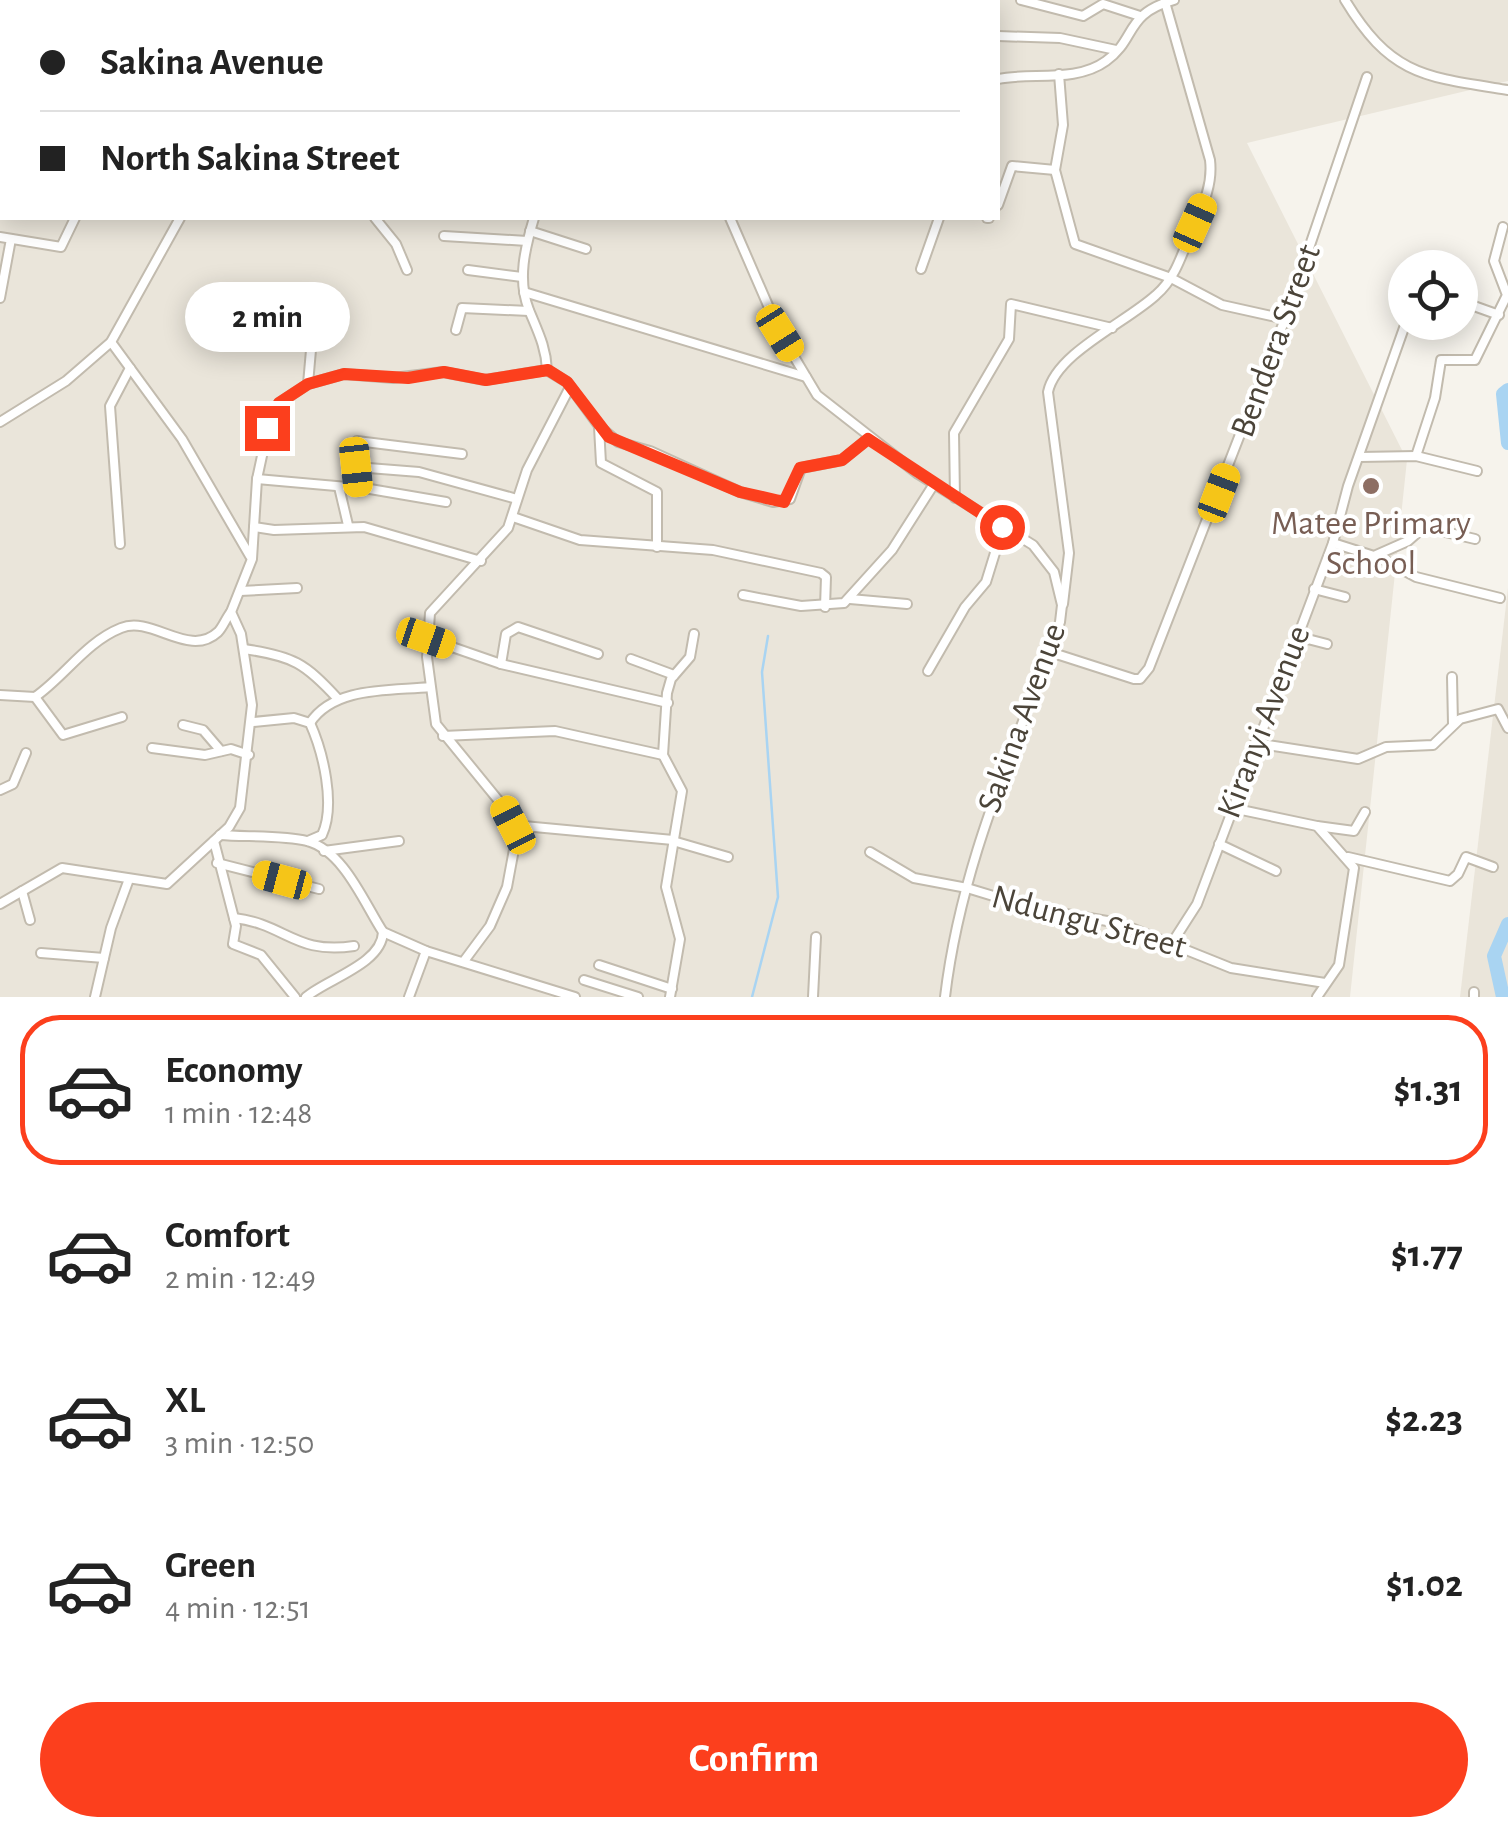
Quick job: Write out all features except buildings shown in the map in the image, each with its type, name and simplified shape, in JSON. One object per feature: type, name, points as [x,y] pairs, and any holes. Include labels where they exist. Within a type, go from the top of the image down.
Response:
[{"type":"street","points":[[1021,0],[1083,16],[1103,4],[1140,16]]},
{"type":"street","points":[[1345,0],[1374,44],[1398,63],[1444,82],[1508,90]]},
{"type":"street","points":[[1000,78],[1059,74],[1102,64],[1140,16],[1170,1],[1212,170],[1207,196],[1172,278],[1158,294],[1055,372],[1048,392],[1069,553],[1062,605]]},
{"type":"street","points":[[1000,36],[1060,38],[1116,50]]},
{"type":"street","points":[[1059,74],[1063,125],[1054,170],[1075,244],[1172,278],[1222,305],[1285,319]]},
{"type":"street","name":"Bendera Street","points":[[1050,652],[1134,678],[1146,674],[1285,319],[1367,77]]},
{"type":"street","points":[[1000,199],[1012,166],[1054,170]]},
{"type":"street","points":[[0,237],[61,247],[74,220]]},
{"type":"street","points":[[164,220],[169,232]]},
{"type":"street","points":[[0,422],[66,381],[111,342],[178,220]]},
{"type":"street","points":[[377,220],[396,244],[407,270]]},
{"type":"street","points":[[533,220],[522,276],[529,310],[544,342],[548,370],[570,388],[598,426],[618,442],[779,503],[790,499],[800,468],[842,460],[868,439]]},
{"type":"street","name":"Sakina Avenue","points":[[731,220],[780,333],[817,396],[868,439],[1045,558],[1062,605],[1050,652],[980,831],[953,931],[944,997]]},
{"type":"street","points":[[921,269],[938,220]]},
{"type":"street","points":[[1416,456],[1435,398],[1441,360],[1475,360],[1507,295],[1494,262],[1503,227]]},
{"type":"street","points":[[444,236],[528,236],[586,249]]},
{"type":"street","points":[[0,298],[11,240]]},
{"type":"street","points":[[468,270],[522,276]]},
{"type":"street","points":[[524,292],[806,377]]},
{"type":"street","points":[[955,498],[954,434],[1009,339],[1012,304],[1112,328]]},
{"type":"street","points":[[1478,307],[1499,315]]},
{"type":"street","points":[[456,330],[462,308],[529,310]]},
{"type":"street","points":[[308,384],[311,350],[331,311]]},
{"type":"street","name":"Kiranyi Avenue","points":[[1172,943],[1197,904],[1332,543],[1400,340]]},
{"type":"street","points":[[111,342],[182,439],[252,560]]},
{"type":"street","points":[[120,544],[110,406],[130,368]]},
{"type":"street","points":[[0,694],[36,696],[117,629],[138,625],[181,640],[202,640],[216,634],[231,612],[252,560],[257,479],[271,414],[279,403],[308,384],[344,374],[408,378],[444,372],[486,380],[548,370]]},
{"type":"street","points":[[464,960],[490,926],[506,887],[514,860],[513,825],[503,806],[436,724],[426,638],[435,604],[481,561],[514,517],[516,499],[570,388]]},
{"type":"street","points":[[598,426],[601,463],[657,492],[658,547]]},
{"type":"street","points":[[358,488],[357,441],[462,454]]},
{"type":"street","points":[[1360,457],[1416,456],[1477,472]]},
{"type":"street","points":[[356,467],[419,472],[516,499]]},
{"type":"street","points":[[257,479],[358,488],[446,502]]},
{"type":"street","points":[[850,599],[892,550],[934,484]]},
{"type":"street","points":[[339,488],[348,525]]},
{"type":"street","points":[[514,517],[580,540],[713,550],[822,573],[826,578],[825,607]]},
{"type":"street","points":[[254,526],[274,530],[348,525],[481,561]]},
{"type":"street","points":[[928,671],[965,607],[986,582],[1002,527]]},
{"type":"street","points":[[1377,556],[1413,538],[1424,527],[1475,539]]},
{"type":"street","points":[[1332,543],[1377,556],[1416,577],[1500,598]]},
{"type":"street","points":[[240,591],[297,588]]},
{"type":"street","points":[[1314,590],[1345,598]]},
{"type":"street","points":[[743,595],[825,607],[850,599],[907,604]]},
{"type":"street","points":[[0,904],[62,868],[168,884],[236,819],[253,722],[244,649],[231,612]]},
{"type":"street","points":[[501,664],[506,634],[518,627],[598,654]]},
{"type":"street","points":[[599,965],[671,993],[680,950],[666,897],[682,787],[663,755],[674,674],[690,657],[694,634]]},
{"type":"street","points":[[1296,636],[1328,644]]},
{"type":"street","points":[[426,638],[501,664],[668,703]]},
{"type":"street","points":[[244,649],[295,660],[310,668],[338,699]]},
{"type":"street","points":[[631,660],[674,674]]},
{"type":"street","points":[[1255,743],[1358,758],[1386,747],[1433,744],[1444,738],[1453,724],[1452,677]]},
{"type":"street","points":[[310,723],[338,699],[430,687]]},
{"type":"street","points":[[36,696],[63,735],[122,717]]},
{"type":"street","points":[[1453,724],[1498,710],[1508,728]]},
{"type":"street","points":[[253,722],[294,718],[310,723]]},
{"type":"street","points":[[217,838],[308,841],[322,834],[327,818],[322,762],[310,723]]},
{"type":"street","points":[[183,725],[203,730],[220,751]]},
{"type":"street","points":[[443,736],[555,732],[663,755]]},
{"type":"street","points":[[152,748],[205,755],[231,749],[249,755]]},
{"type":"street","points":[[0,790],[14,784],[26,753]]},
{"type":"street","points":[[1232,808],[1354,831],[1364,812]]},
{"type":"street","points":[[513,825],[673,841],[728,858]]},
{"type":"street","points":[[1316,826],[1334,850],[1348,857],[1450,881],[1466,857],[1494,867]]},
{"type":"street","points":[[217,838],[217,863],[234,918],[232,944],[261,956],[296,997]]},
{"type":"street","points":[[308,841],[344,870],[382,932],[426,950],[575,997]]},
{"type":"street","points":[[324,851],[399,841]]},
{"type":"street","points":[[1218,844],[1276,871]]},
{"type":"street","name":"Ndungu Street","points":[[870,852],[914,878],[967,888],[1036,909],[1118,924],[1230,968],[1325,983]]},
{"type":"street","points":[[1317,997],[1339,965],[1355,886],[1354,868],[1348,857]]},
{"type":"street","points":[[217,863],[319,889]]},
{"type":"street","points":[[95,997],[129,879]]},
{"type":"street","points":[[22,891],[30,920]]},
{"type":"street","points":[[234,918],[262,923],[320,950],[354,946]]},
{"type":"street","points":[[306,997],[369,956],[380,944],[382,932]]},
{"type":"street","points":[[813,997],[816,937]]},
{"type":"street","points":[[409,997],[426,950]]},
{"type":"street","points":[[40,953],[104,958]]},
{"type":"street","points":[[584,980],[638,997]]},
{"type":"shaded area","points":[[1000,0],[1508,0],[1508,81],[1247,143],[1407,460],[1350,997],[0,997],[0,220],[1000,220]]},
{"type":"shaded area","points":[[1508,588],[1508,997],[1460,997]]},
{"type":"waterway","points":[[1508,390],[1503,394],[1508,443]]},
{"type":"waterway","points":[[752,997],[778,897],[762,672],[768,636]]},
{"type":"waterway","points":[[1503,997],[1494,956],[1508,924]]},
{"type":"place","name":"Matee Primary School","points":[[1371,486]]},
{"type":"route","points":[[267,428],[279,403],[308,384],[344,374],[408,378],[444,372],[486,380],[548,370],[567,382],[609,437],[740,492],[784,502],[790,499],[800,468],[842,460],[868,439],[1002,527]]}]
